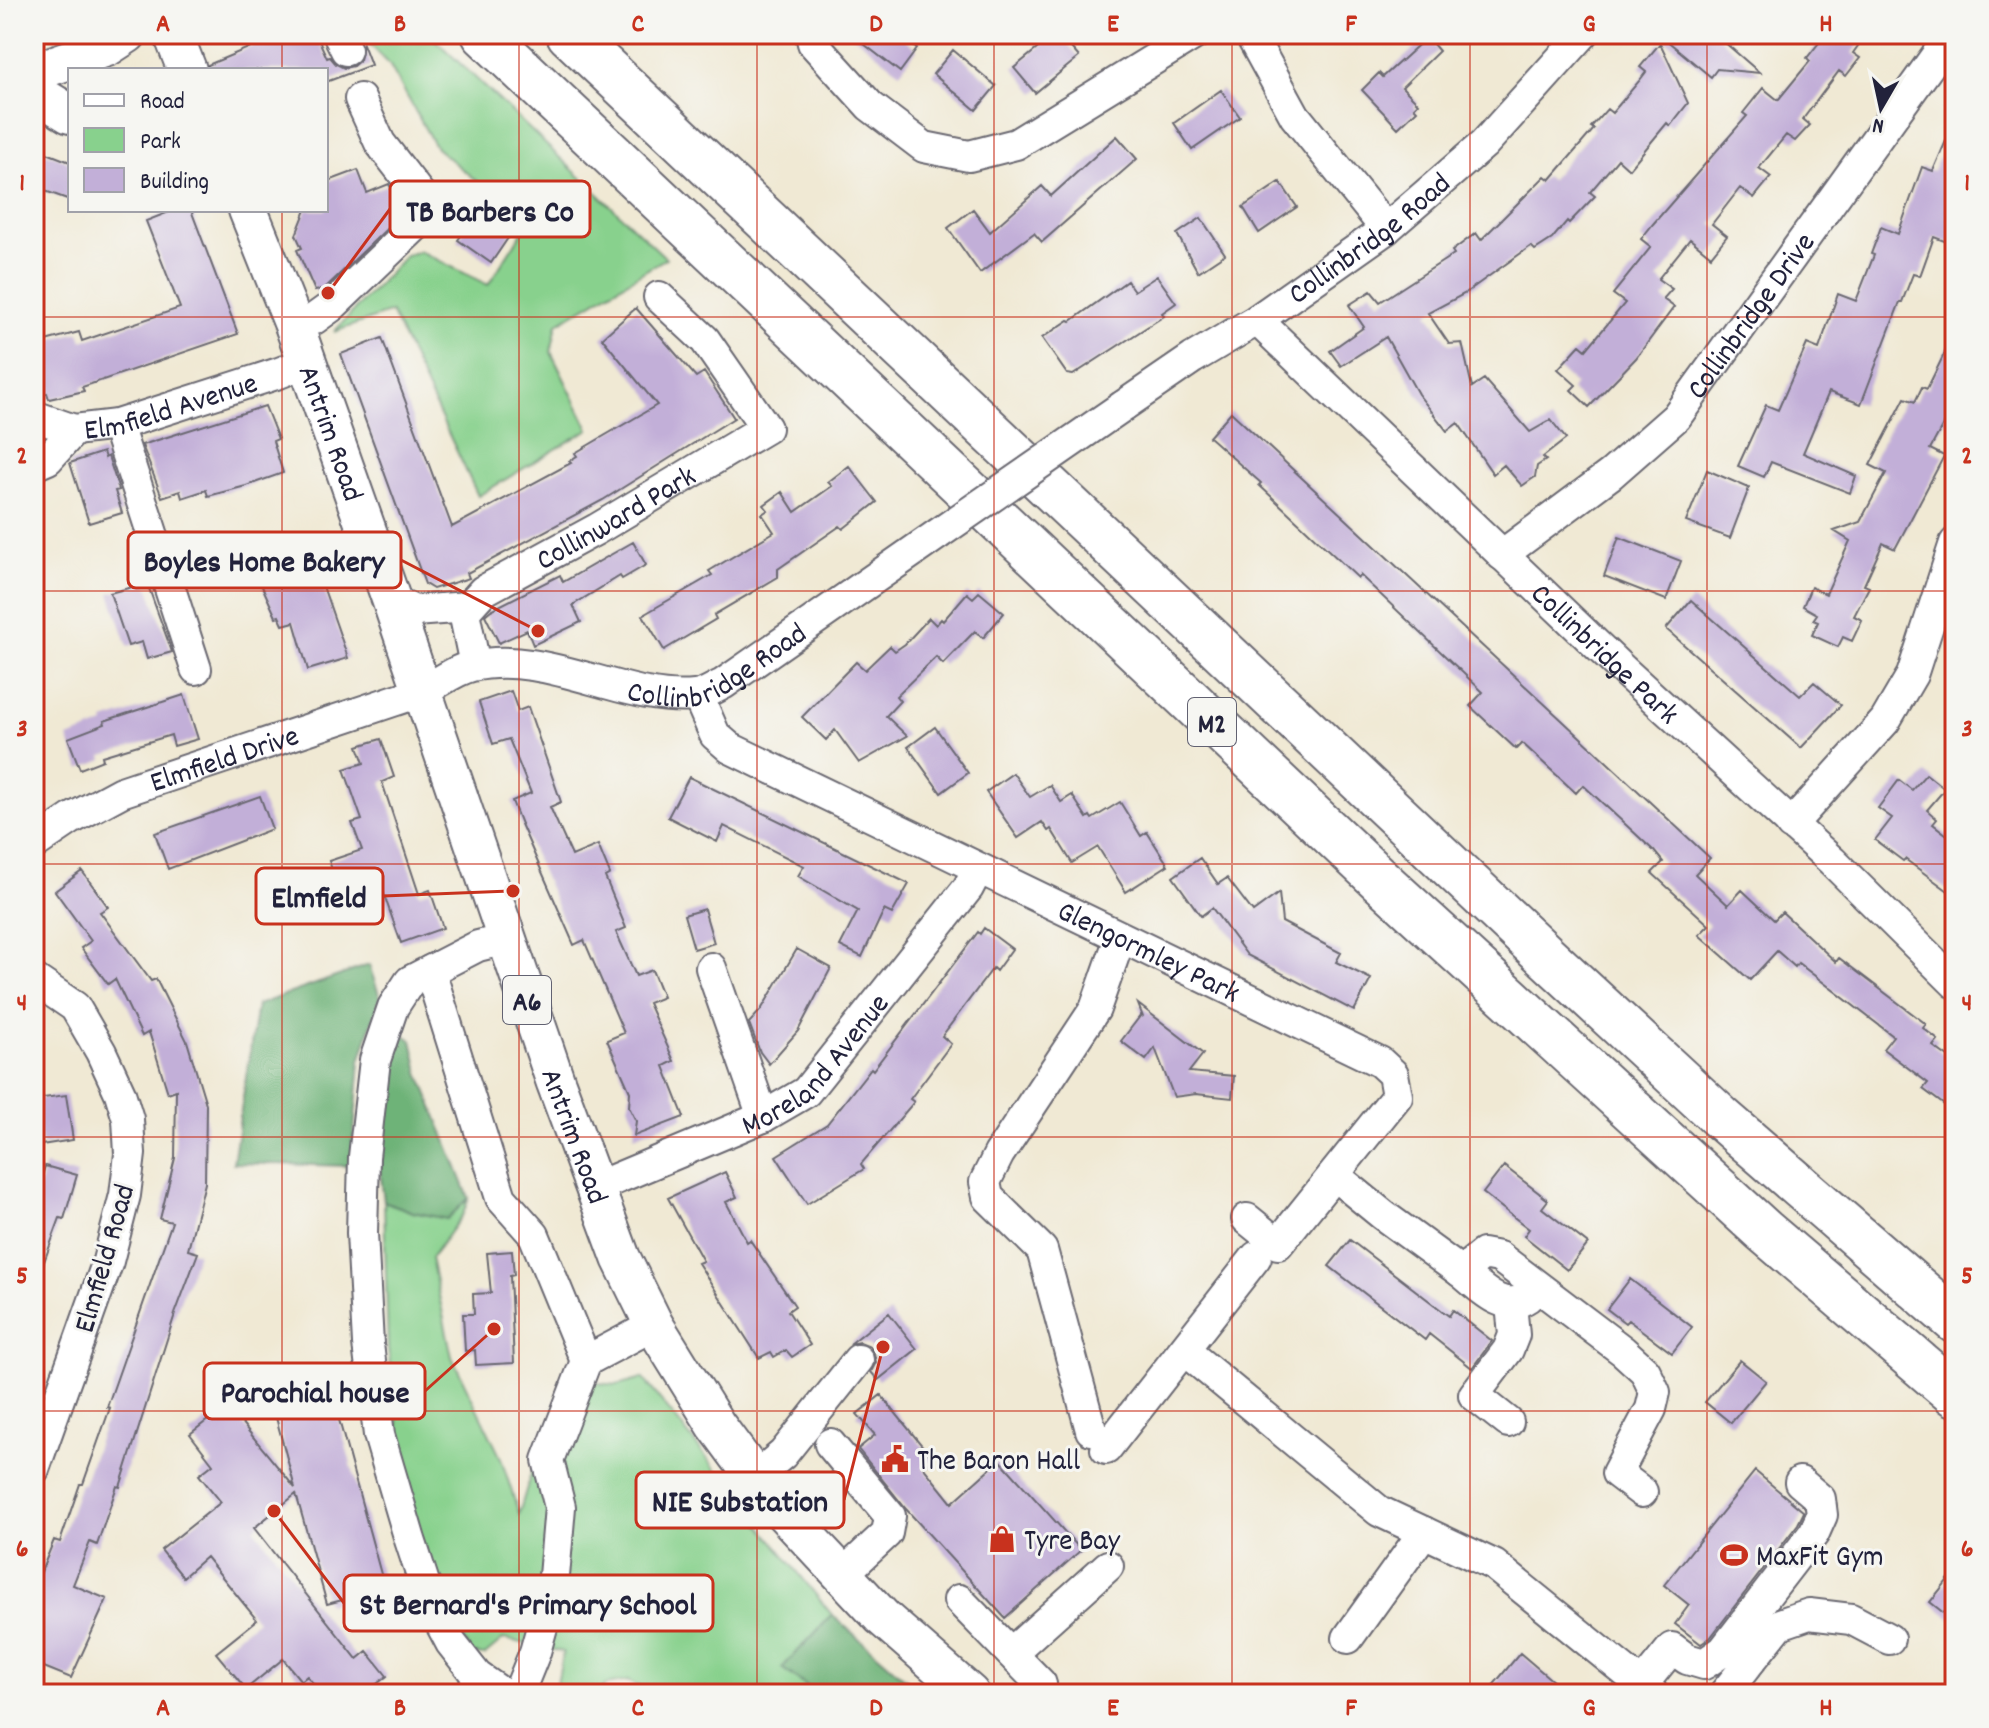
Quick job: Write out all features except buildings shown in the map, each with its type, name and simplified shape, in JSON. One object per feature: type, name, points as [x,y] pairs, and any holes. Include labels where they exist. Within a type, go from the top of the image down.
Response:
[{"type":"highway","name":"M2","points":[[484,34],[1391,890],[1764,1231],[1955,1394]]},
{"type":"highway","name":"M2","points":[[569,34],[1548,958],[1720,1117],[1955,1321]]},
{"type":"main road","points":[[34,72],[107,47],[127,34]]},
{"type":"main road","points":[[173,34],[186,68]]},
{"type":"main road","points":[[34,92],[68,94]]},
{"type":"main road","points":[[34,92],[68,113]]},
{"type":"main road","name":"Antrim Road","points":[[249,212],[294,325],[423,691],[506,939],[621,1258],[654,1325],[716,1425],[755,1477],[806,1538],[882,1617],[970,1694]]},
{"type":"street","points":[[811,34],[813,43],[870,106],[924,147],[969,156],[1016,144],[1195,34]]},
{"type":"street","points":[[1250,34],[1295,116],[1386,229]]},
{"type":"street","name":"Collinbridge Road","points":[[423,691],[463,669],[502,663],[546,668],[664,695],[698,696],[723,684],[1123,406],[1193,358],[1257,320],[1386,229],[1484,144],[1583,34]]},
{"type":"street","name":"Collinbridge Drive","points":[[1502,555],[1611,474],[1676,417],[1952,34]]},
{"type":"street","points":[[294,325],[314,319],[332,306],[432,210],[380,143],[360,99]]},
{"type":"street","name":"Collinward Park","points":[[468,607],[483,591],[597,529],[766,428],[705,340],[659,297]]},
{"type":"street","name":"Collinbridge Park","points":[[1257,320],[1955,983]]},
{"type":"street","name":"Elmfield Avenue","points":[[34,416],[74,430],[117,425],[307,362]]},
{"type":"street","points":[[117,425],[196,669]]},
{"type":"street","points":[[34,465],[48,459],[74,430]]},
{"type":"street","points":[[1791,825],[1885,721],[1912,675],[1955,543]]},
{"type":"street","points":[[391,599],[414,611],[468,607]]},
{"type":"street","points":[[468,607],[464,612],[475,665]]},
{"type":"street","name":"Elmfield Drive","points":[[34,844],[71,819],[121,792],[423,691]]},
{"type":"street","name":"Glengormley Park","points":[[698,696],[715,735],[730,748],[1380,1062],[1393,1074],[1397,1096],[1278,1244],[1247,1219]]},
{"type":"street","name":"Moreland Avenue","points":[[594,1188],[763,1117],[806,1092],[968,888],[978,869]]},
{"type":"street","points":[[1120,938],[1095,1009],[999,1154],[985,1182],[988,1197],[1042,1250],[1099,1439],[1184,1350],[1256,1257]]},
{"type":"street","points":[[503,1694],[477,1676],[451,1643],[432,1607],[379,1435],[368,1344],[362,1233],[364,1157],[375,1060],[393,1007],[410,981],[478,946],[506,939]]},
{"type":"street","points":[[711,968],[763,1117]]},
{"type":"street","points":[[430,971],[501,1198],[534,1235],[586,1361]]},
{"type":"street","name":"Elmfield Road","points":[[34,979],[75,1007],[101,1052],[128,1119],[130,1154],[125,1195],[108,1261],[34,1469]]},
{"type":"street","points":[[1334,1175],[1492,1297],[1511,1304],[1525,1300],[1539,1288]]},
{"type":"street","points":[[1461,1272],[1483,1254],[1499,1257],[1645,1371],[1655,1392],[1651,1409],[1617,1473],[1642,1492]]},
{"type":"street","points":[[1508,1422],[1474,1395],[1508,1350],[1514,1335],[1511,1304]]},
{"type":"street","points":[[518,1694],[535,1652],[553,1588],[560,1507],[548,1460],[586,1361],[654,1325]]},
{"type":"street","points":[[1184,1350],[1379,1511],[1494,1565],[1648,1690],[1672,1648],[1687,1659],[1704,1664],[1723,1651],[1814,1533],[1822,1515],[1820,1499],[1800,1482]]},
{"type":"street","points":[[755,1477],[783,1454],[858,1360]]},
{"type":"street","points":[[830,1444],[890,1516],[887,1533],[843,1574]]},
{"type":"street","points":[[1348,1638],[1424,1532]]},
{"type":"street","points":[[1011,1653],[1108,1566]]},
{"type":"street","points":[[959,1600],[1041,1684],[1036,1694]]},
{"type":"street","points":[[1724,1694],[1780,1624],[1809,1614],[1851,1619],[1889,1639]]},
{"type":"green space","points":[[360,34],[429,34],[666,258],[557,324],[551,352],[589,429],[478,496],[391,312],[334,332],[406,255],[420,251],[488,285],[542,201],[537,207],[479,183],[436,148],[389,64]]},
{"type":"green space","points":[[369,965],[380,997],[360,1061],[351,1166],[233,1163],[257,1005]]},
{"type":"green space","points":[[396,1029],[412,1040],[419,1072],[469,1198],[447,1219],[413,1212],[384,1201],[380,1170]]},
{"type":"green space","points":[[469,1198],[463,1214],[431,1258],[452,1357],[501,1458],[519,1514],[539,1446],[578,1381],[617,1385],[643,1378],[832,1615],[782,1668],[817,1694],[653,1694],[628,1681],[606,1685],[596,1694],[555,1694],[563,1652],[504,1639],[485,1655],[472,1654],[446,1611],[409,1504],[388,1349],[384,1201],[413,1212],[447,1219]]},
{"type":"green space","points":[[832,1615],[923,1694],[817,1694],[782,1668]]},
{"type":"place","name":"TB Barbers Co","points":[[328,293]]},
{"type":"place","name":"Boyles Home Bakery","points":[[538,631]]},
{"type":"place","name":"Elmfield","points":[[513,891]]},
{"type":"place","name":"Parochial house","points":[[494,1329]]},
{"type":"place","name":"NIE Substation","points":[[883,1347]]},
{"type":"place","name":"The Baron Hall","points":[[895,1459]]},
{"type":"place","name":"St Bernard's Primary School","points":[[274,1511]]},
{"type":"place","name":"Tyre Bay","points":[[1002,1539]]},
{"type":"place","name":"MaxFit Gym","points":[[1734,1555]]}]
